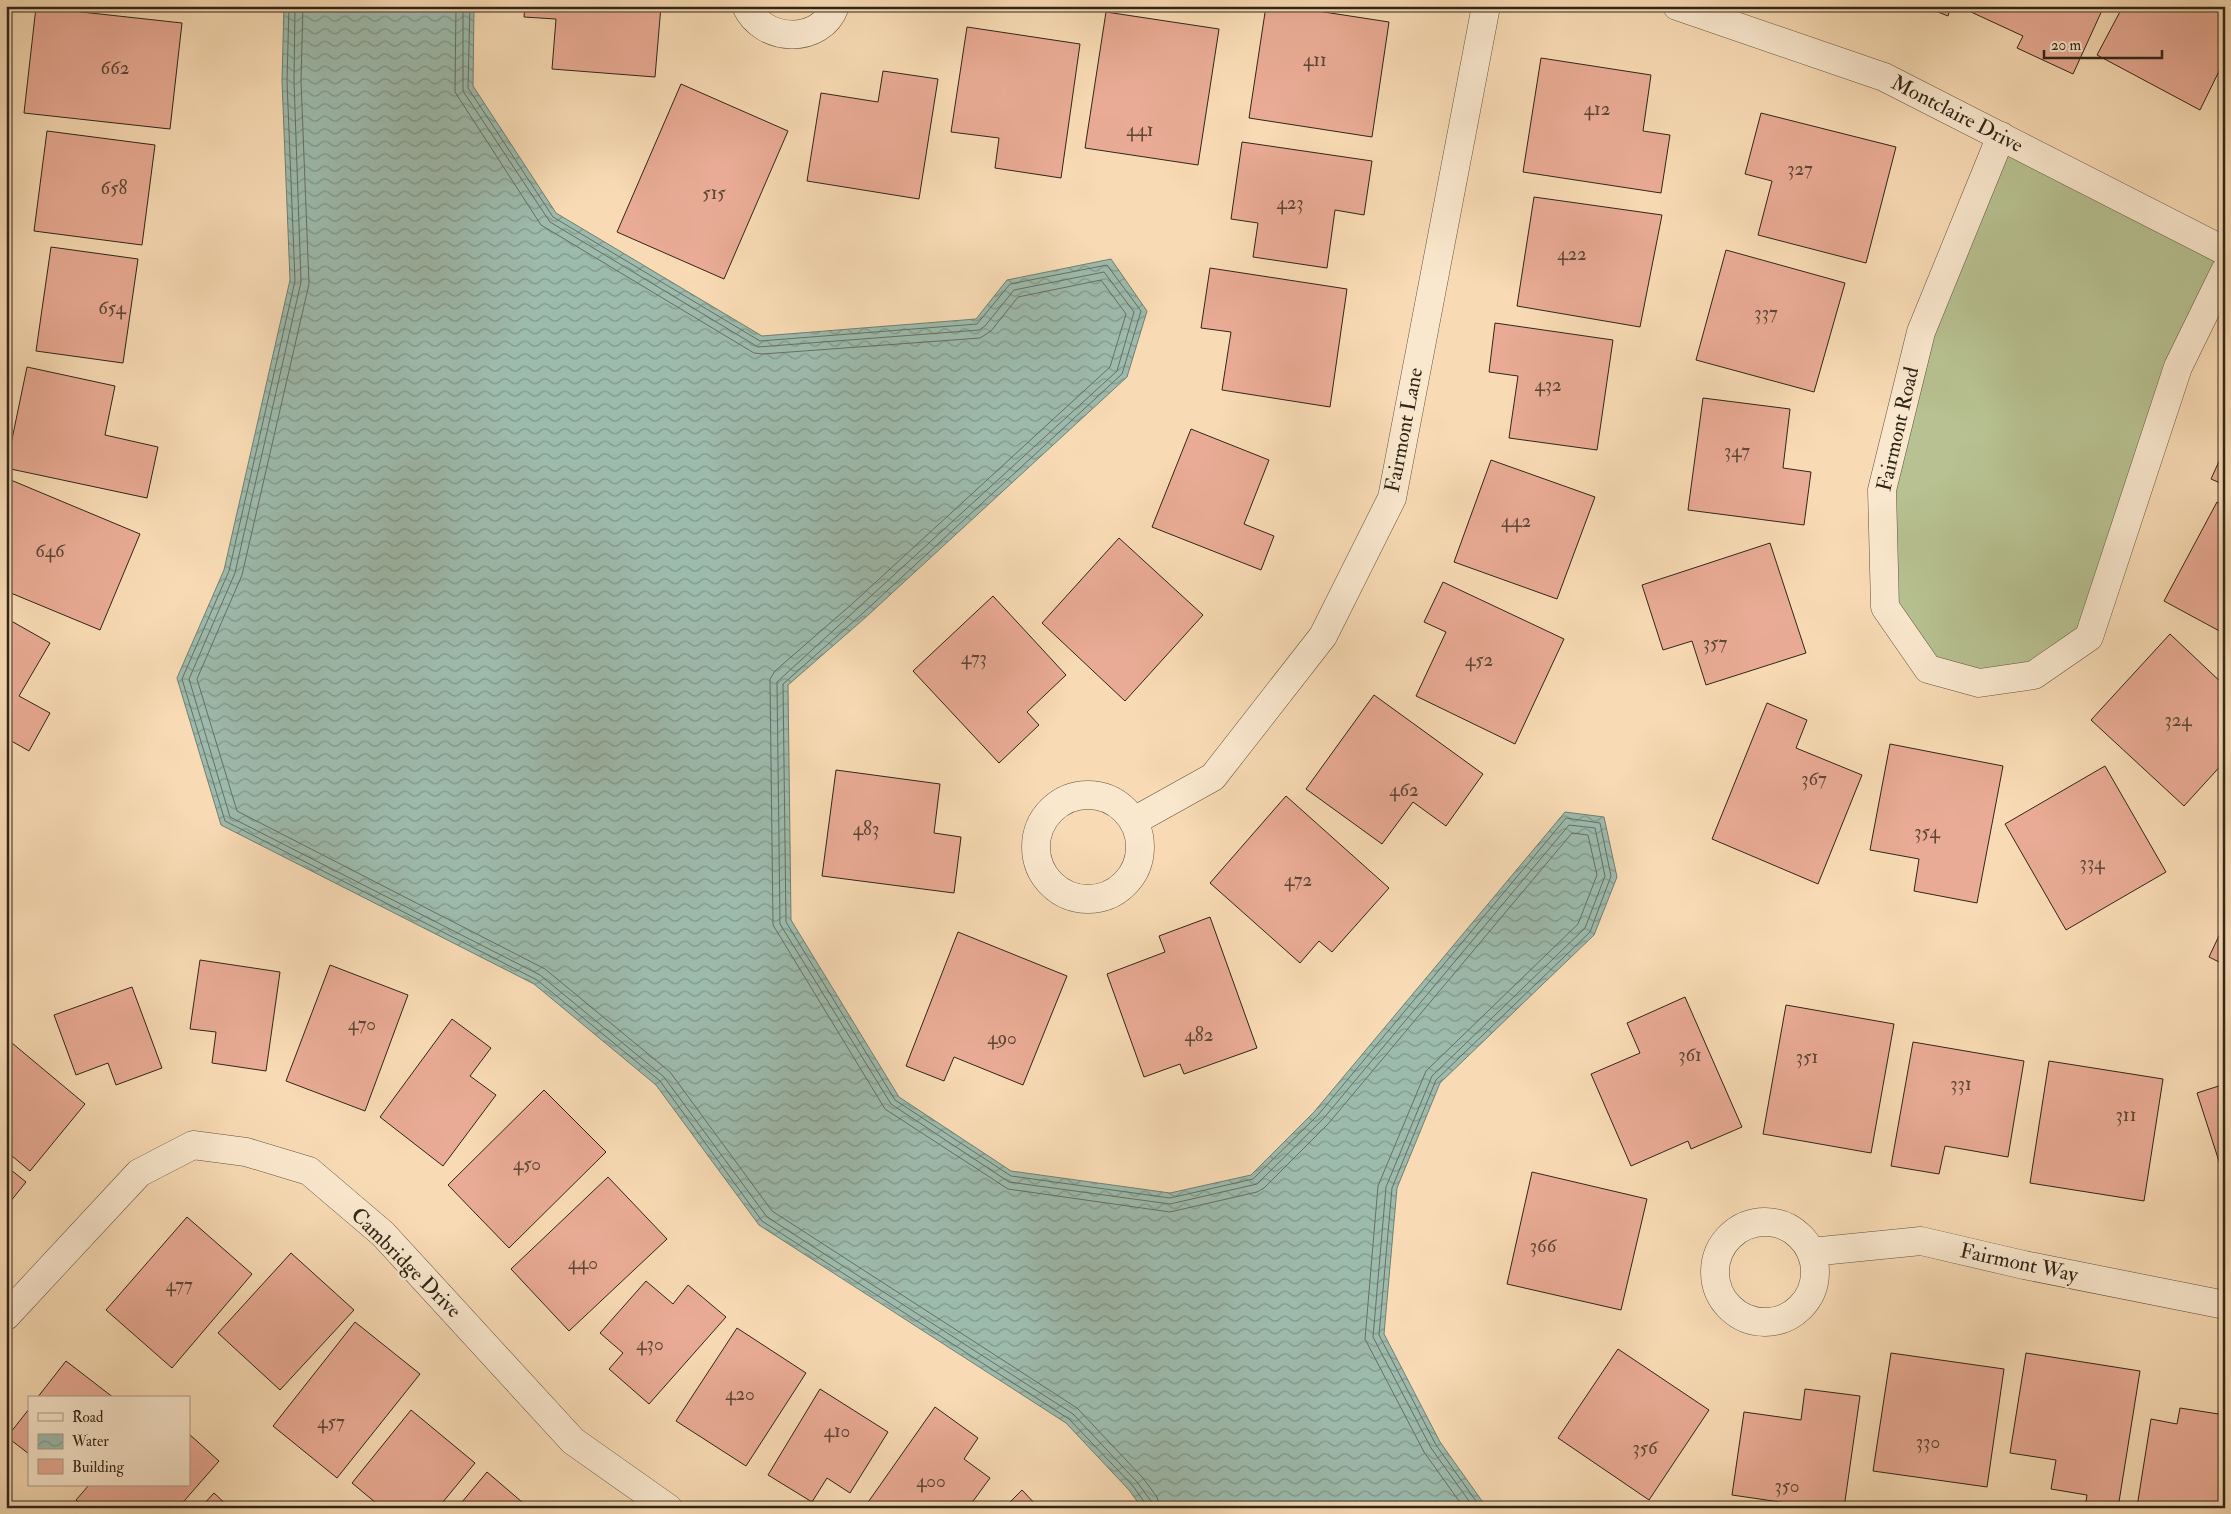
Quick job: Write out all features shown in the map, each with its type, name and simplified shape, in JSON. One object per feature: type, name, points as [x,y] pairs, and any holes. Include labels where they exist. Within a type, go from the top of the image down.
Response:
[{"type":"street","points":[[746,6],[756,21],[768,30],[782,34],[797,35],[812,30],[824,22],[835,6]]},
{"type":"street","name":"Fairmont Lane","points":[[1134,821],[1213,777],[1323,636],[1392,498],[1486,6]]},
{"type":"street","name":"Montclaire Drive","points":[[1677,6],[1884,77],[2225,252]]},
{"type":"street","name":"Fairmont Road","points":[[2001,136],[1921,332],[1882,490],[1885,607],[1928,669],[1979,684],[2034,675],[2089,637],[2178,366],[2225,271]]},
{"type":"street","name":"Cambridge Drive","points":[[6,1316],[139,1173],[193,1145],[246,1152],[309,1171],[383,1234],[574,1441],[668,1508]]},
{"type":"street","name":"Fairmont Way","points":[[1811,1252],[1921,1241],[2024,1265],[2225,1305]]},
{"type":"green space","points":[[2001,136],[2225,251],[2089,637],[2034,675],[1928,669],[1885,607],[1882,490]]},
{"type":"water","points":[[284,6],[474,6],[473,86],[556,213],[762,336],[976,319],[1007,280],[1111,259],[1147,311],[1127,377],[866,617],[788,685],[791,920],[899,1097],[1011,1171],[1170,1193],[1251,1175],[1314,1112],[1565,812],[1604,817],[1617,877],[1594,935],[1440,1083],[1397,1188],[1384,1334],[1440,1442],[1487,1508],[1142,1508],[1129,1490],[1066,1423],[759,1225],[656,1085],[534,984],[221,825],[177,678],[224,570],[290,280],[282,81]]},
{"type":"building","points":[[525,6],[661,6],[655,77],[552,69],[556,19],[524,17]]},
{"type":"building","points":[[1266,6],[1285,6],[1389,22],[1372,137],[1249,118]]},
{"type":"building","points":[[1923,6],[1951,6],[1948,16]]},
{"type":"building","points":[[1974,6],[2104,6],[2073,74],[2017,48],[2023,36],[1971,12]]},
{"type":"building","points":[[2123,6],[2225,6],[2225,59],[2200,110],[2097,55]]},
{"type":"building","points":[[36,7],[182,23],[170,129],[24,113]]},
{"type":"building","points":[[1106,12],[1219,29],[1198,165],[1085,148]]},
{"type":"building","points":[[967,27],[1080,44],[1061,178],[995,168],[999,138],[951,132]]},
{"type":"building","points":[[1541,58],[1651,75],[1643,131],[1670,135],[1661,193],[1523,172]]},
{"type":"building","points":[[883,71],[938,79],[919,199],[807,181],[821,93],[878,102]]},
{"type":"building","points":[[681,84],[788,131],[724,279],[617,232]]},
{"type":"building","points":[[1761,113],[1896,147],[1866,263],[1758,235],[1772,181],[1745,174]]},
{"type":"building","points":[[47,131],[155,145],[142,245],[34,231]]},
{"type":"building","points":[[1242,142],[1372,161],[1364,215],[1335,210],[1327,268],[1253,257],[1258,223],[1231,219]]},
{"type":"building","points":[[1534,197],[1662,215],[1640,327],[1517,306]]},
{"type":"building","points":[[51,247],[138,259],[123,363],[36,351]]},
{"type":"building","points":[[1726,250],[1845,283],[1814,392],[1696,360]]},
{"type":"building","points":[[1210,268],[1347,289],[1330,407],[1222,390],[1231,332],[1201,328]]},
{"type":"building","points":[[1495,323],[1613,340],[1597,450],[1509,438],[1518,376],[1489,372]]},
{"type":"building","points":[[27,367],[115,386],[105,435],[158,447],[147,498],[6,468]]},
{"type":"building","points":[[1703,398],[1790,409],[1783,468],[1811,472],[1804,525],[1688,510]]},
{"type":"building","points":[[1191,429],[1269,460],[1244,524],[1274,536],[1261,570],[1152,527]]},
{"type":"building","points":[[2225,448],[2225,485],[2211,479]]},
{"type":"building","points":[[1491,460],[1595,497],[1557,599],[1454,562]]},
{"type":"building","points":[[6,478],[140,534],[100,630],[6,591]]},
{"type":"building","points":[[2217,502],[2225,506],[2225,634],[2164,601]]},
{"type":"building","points":[[1119,538],[1203,615],[1125,701],[1042,623]]},
{"type":"building","points":[[1770,543],[1806,653],[1706,685],[1692,641],[1663,650],[1642,585]]},
{"type":"building","points":[[1443,582],[1564,639],[1515,744],[1416,696],[1446,632],[1424,622]]},
{"type":"building","points":[[993,596],[1066,675],[1027,712],[1039,725],[999,763],[913,671]]},
{"type":"building","points":[[6,618],[50,643],[19,696],[50,713],[29,751],[6,738]]},
{"type":"building","points":[[2170,634],[2225,686],[2225,761],[2184,806],[2091,720]]},
{"type":"building","points":[[1374,695],[1483,774],[1446,826],[1413,802],[1382,844],[1306,789]]},
{"type":"building","points":[[1767,703],[1807,720],[1796,748],[1862,775],[1818,884],[1712,839]]},
{"type":"building","points":[[1890,744],[2003,766],[1977,903],[1914,891],[1919,859],[1870,850]]},
{"type":"building","points":[[2105,766],[2166,872],[2066,930],[2005,824]]},
{"type":"building","points":[[836,770],[940,784],[934,833],[961,837],[954,893],[822,876]]},
{"type":"building","points":[[1286,796],[1389,888],[1332,952],[1319,941],[1300,963],[1210,883]]},
{"type":"building","points":[[1210,917],[1257,1048],[1184,1074],[1180,1064],[1144,1077],[1107,974],[1165,952],[1159,936]]},
{"type":"building","points":[[2225,923],[2225,965],[2209,957]]},
{"type":"building","points":[[958,932],[1067,976],[1023,1085],[954,1057],[944,1081],[906,1066]]},
{"type":"building","points":[[200,960],[280,972],[266,1071],[212,1063],[216,1032],[190,1029]]},
{"type":"building","points":[[330,965],[408,995],[365,1111],[286,1081]]},
{"type":"building","points":[[132,987],[162,1068],[116,1085],[108,1063],[76,1075],[54,1015]]},
{"type":"building","points":[[1685,997],[1742,1127],[1691,1149],[1688,1141],[1631,1166],[1591,1074],[1640,1053],[1627,1023]]},
{"type":"building","points":[[1786,1005],[1894,1024],[1871,1153],[1763,1134]]},
{"type":"building","points":[[452,1019],[491,1048],[470,1076],[496,1095],[443,1166],[380,1117]]},
{"type":"building","points":[[6,1038],[85,1104],[30,1171],[6,1151]]},
{"type":"building","points":[[1913,1042],[2024,1061],[2008,1157],[1945,1146],[1939,1174],[1891,1166]]},
{"type":"building","points":[[2049,1061],[2163,1079],[2144,1201],[2030,1183]]},
{"type":"building","points":[[2225,1084],[2225,1180],[2197,1093]]},
{"type":"building","points":[[544,1090],[606,1152],[509,1248],[448,1185]]},
{"type":"building","points":[[6,1166],[26,1182],[6,1207]]},
{"type":"building","points":[[1532,1172],[1647,1199],[1621,1310],[1507,1284]]},
{"type":"building","points":[[608,1177],[667,1239],[569,1331],[511,1269]]},
{"type":"building","points":[[187,1217],[252,1274],[172,1368],[106,1310]]},
{"type":"building","points":[[291,1253],[354,1310],[280,1390],[218,1333]]},
{"type":"building","points":[[646,1281],[673,1304],[688,1285],[726,1317],[649,1404],[609,1369],[623,1353],[600,1333]]},
{"type":"building","points":[[355,1322],[420,1374],[337,1478],[273,1426]]},
{"type":"building","points":[[737,1328],[806,1373],[746,1466],[676,1421]]},
{"type":"building","points":[[1618,1349],[1709,1410],[1649,1500],[1558,1438]]},
{"type":"building","points":[[1891,1353],[2004,1369],[1987,1487],[1873,1471]]},
{"type":"building","points":[[2026,1353],[2140,1371],[2118,1508],[2085,1508],[2087,1495],[2051,1489],[2056,1460],[2010,1453]]},
{"type":"building","points":[[66,1361],[111,1396],[39,1396]]},
{"type":"building","points":[[820,1389],[888,1432],[850,1493],[827,1478],[812,1502],[768,1475]]},
{"type":"building","points":[[1805,1389],[1860,1396],[1844,1508],[1821,1508],[1732,1495],[1744,1412],[1801,1420]]},
{"type":"building","points":[[935,1407],[978,1438],[964,1459],[990,1478],[968,1508],[864,1508]]},
{"type":"building","points":[[2180,1408],[2225,1415],[2225,1508],[2137,1507],[2151,1419],[2177,1424]]},
{"type":"building","points":[[28,1410],[28,1453],[7,1437]]},
{"type":"building","points":[[411,1410],[475,1463],[438,1508],[382,1508],[352,1483]]},
{"type":"building","points":[[190,1435],[219,1461],[178,1508],[85,1508],[76,1500],[88,1486],[190,1486]]},
{"type":"building","points":[[487,1472],[529,1508],[457,1508]]},
{"type":"building","points":[[1022,1490],[1039,1508],[1004,1508]]},
{"type":"building","points":[[214,1493],[230,1508],[200,1508]]}]
